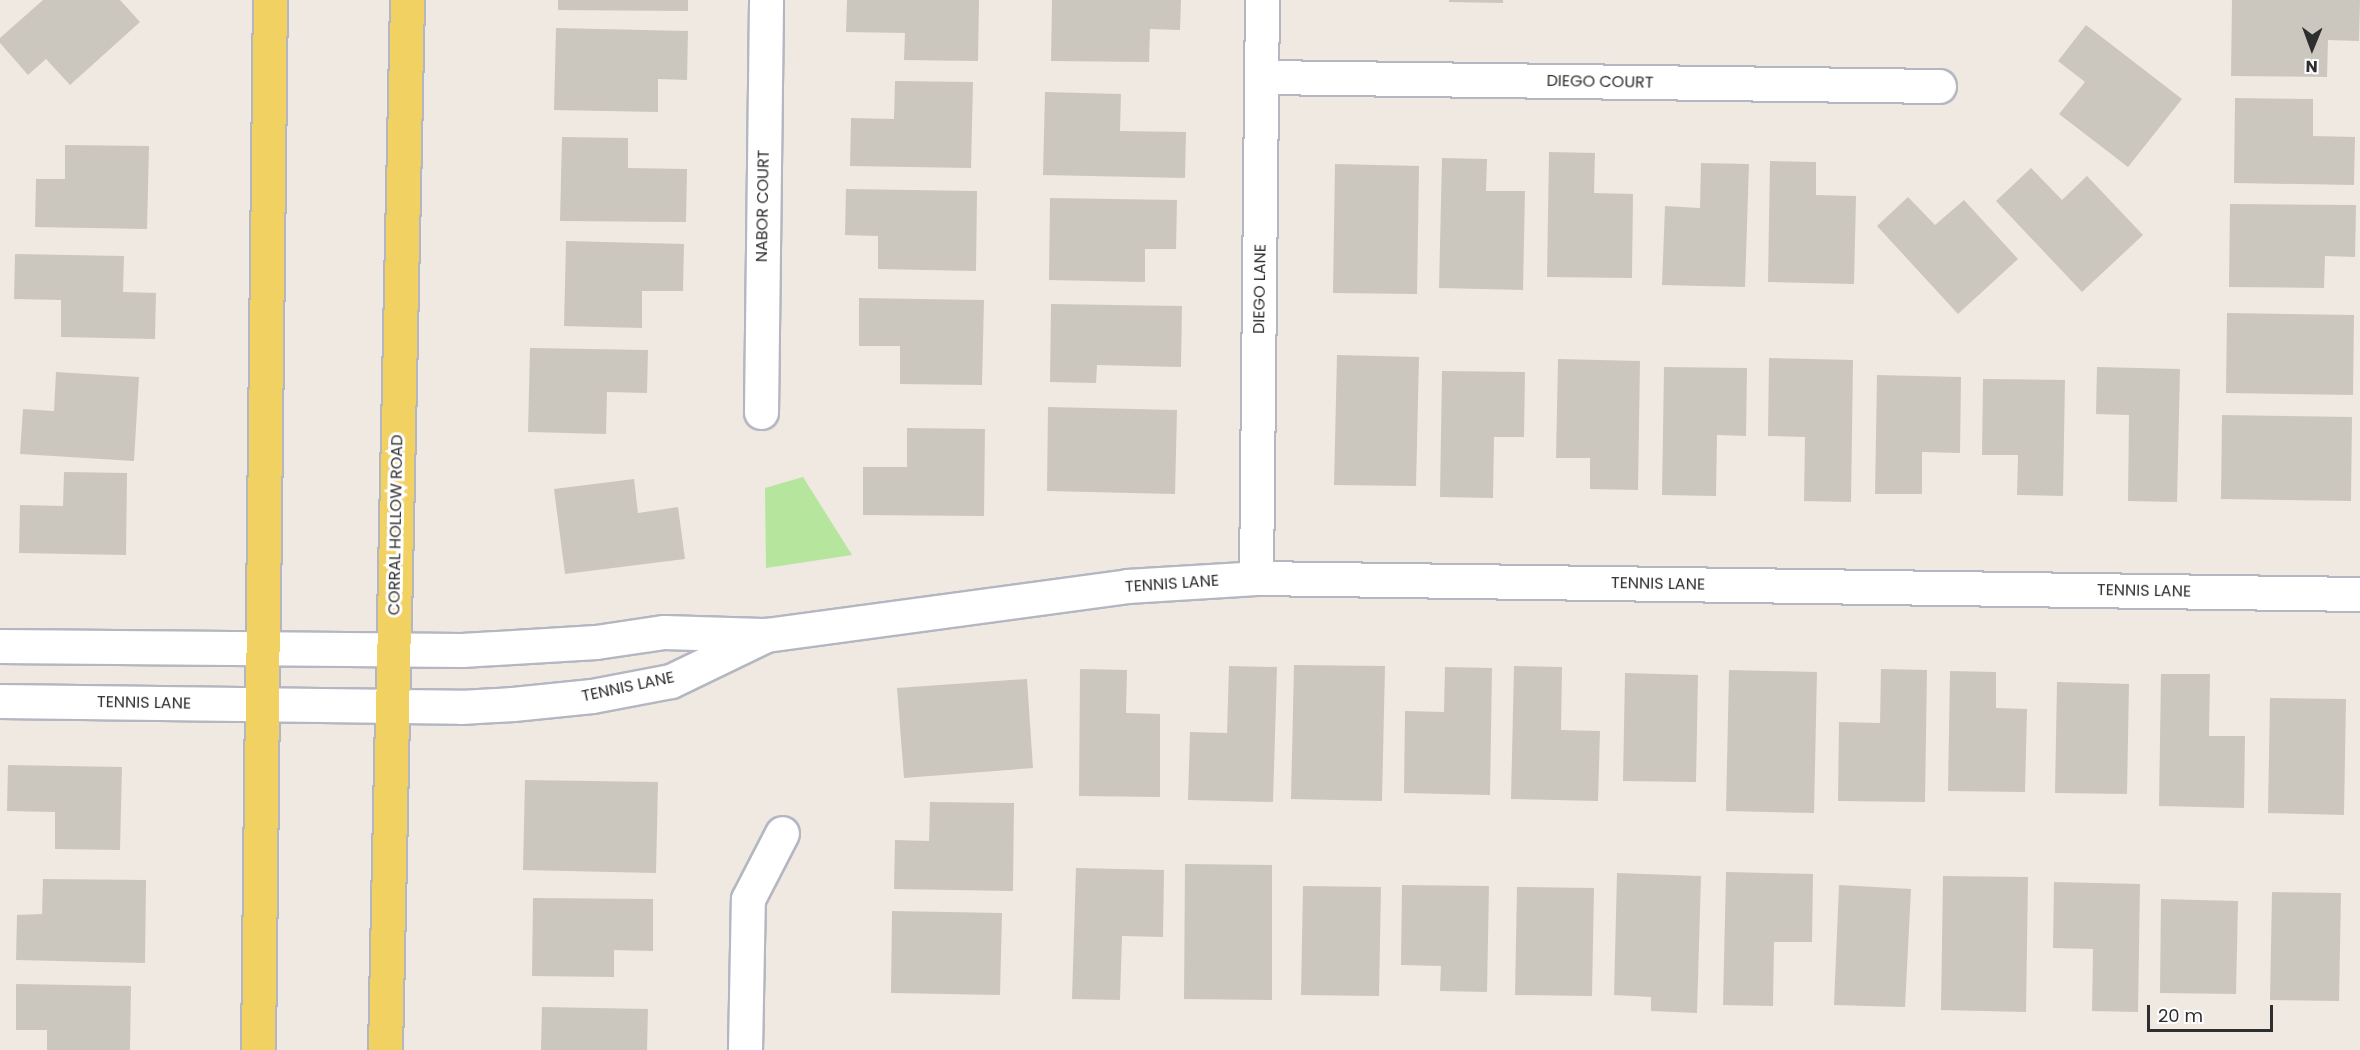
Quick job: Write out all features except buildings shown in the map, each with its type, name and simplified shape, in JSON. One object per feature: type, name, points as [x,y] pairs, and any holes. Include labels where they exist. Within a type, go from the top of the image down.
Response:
[{"type":"main road","points":[[258,1050],[270,0]]},
{"type":"main road","name":"CORRAL HOLLOW ROAD","points":[[385,1050],[407,0]]},
{"type":"street","name":"NABOR COURT","points":[[761,411],[766,0]]},
{"type":"street","name":"DIEGO LANE","points":[[1256,578],[1262,0]]},
{"type":"street","name":"DIEGO COURT","points":[[1262,77],[1939,86]]},
{"type":"street","name":"TENNIS LANE","points":[[0,700],[461,707],[513,704],[592,696],[671,681],[766,635],[1127,586],[1256,578],[2360,594]]},
{"type":"street","points":[[0,646],[394,651],[514,648],[596,642],[664,632],[766,635]]},
{"type":"street","points":[[745,1050],[748,899],[782,833]]},
{"type":"green space","points":[[803,477],[852,555],[766,568],[765,488]]}]
